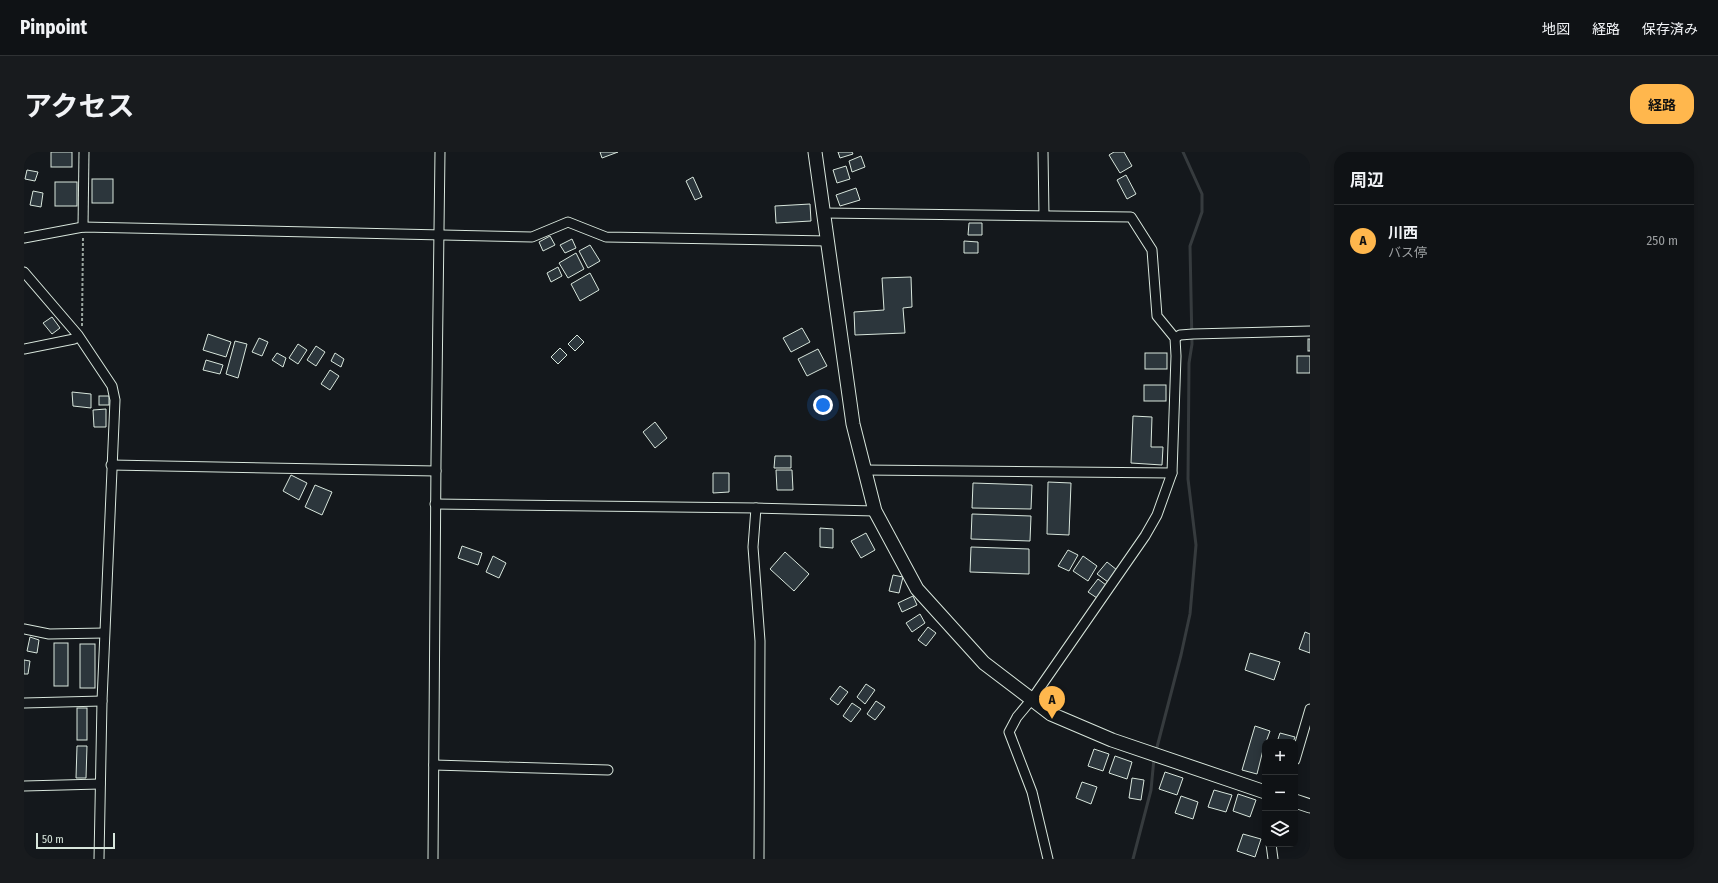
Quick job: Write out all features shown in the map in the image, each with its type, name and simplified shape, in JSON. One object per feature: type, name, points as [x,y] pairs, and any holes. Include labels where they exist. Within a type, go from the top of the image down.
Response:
[{"type":"street","points":[[83,227],[84,152]]},
{"type":"street","points":[[433,859],[435,504],[440,152]]},
{"type":"street","points":[[816,152],[853,424],[876,511],[917,589],[984,663],[1051,714],[1112,740],[1262,791]]},
{"type":"street","points":[[1043,152],[1044,215]]},
{"type":"street","points":[[824,213],[1131,217],[1152,250],[1157,316],[1175,338],[1172,474],[1157,515],[1145,536],[1032,699],[1017,717],[1009,732],[1032,792],[1048,859]]},
{"type":"street","points":[[24,238],[83,227],[532,237],[568,222],[606,237],[828,241]]},
{"type":"street","points":[[24,272],[78,336],[112,386],[115,400],[104,633],[99,859]]},
{"type":"street","points":[[1175,338],[1180,335],[1193,334],[1310,331]]},
{"type":"street","points":[[24,349],[74,339],[78,336]]},
{"type":"street","points":[[111,465],[436,471]]},
{"type":"street","points":[[864,470],[1172,474]]},
{"type":"street","points":[[435,504],[876,511]]},
{"type":"street","points":[[756,508],[753,547],[760,641],[759,859]]},
{"type":"street","points":[[24,629],[49,634],[104,633]]},
{"type":"street","points":[[24,702],[102,702]]},
{"type":"street","points":[[1298,750],[1310,709]]},
{"type":"street","points":[[434,765],[608,770]]},
{"type":"street","points":[[24,786],[100,784]]},
{"type":"street","points":[[1298,802],[1310,806]]},
{"type":"street","points":[[1272,847],[1273,859]]},
{"type":"path","points":[[78,336],[82,330],[83,227]]},
{"type":"building","points":[[51,152],[72,152],[72,167],[51,167]]},
{"type":"building","points":[[600,152],[618,152],[602,158]]},
{"type":"building","points":[[838,152],[852,152],[853,154],[840,158]]},
{"type":"building","points":[[1114,152],[1124,152],[1132,166],[1120,173],[1109,155]]},
{"type":"building","points":[[861,156],[865,167],[852,172],[849,161]]},
{"type":"building","points":[[846,166],[850,179],[837,183],[833,170]]},
{"type":"building","points":[[27,170],[38,172],[35,181],[25,179]]},
{"type":"building","points":[[1126,175],[1136,194],[1127,199],[1117,180]]},
{"type":"building","points":[[693,177],[702,197],[695,200],[686,181]]},
{"type":"building","points":[[92,179],[113,179],[113,203],[92,203]]},
{"type":"building","points":[[55,182],[77,182],[77,206],[55,206]]},
{"type":"building","points":[[856,188],[860,200],[840,206],[836,195]]},
{"type":"building","points":[[33,191],[43,193],[41,207],[30,205]]},
{"type":"building","points":[[810,204],[811,221],[776,223],[775,206]]},
{"type":"building","points":[[969,223],[982,223],[982,235],[968,235]]},
{"type":"building","points":[[550,236],[555,245],[543,251],[539,242]]},
{"type":"building","points":[[572,239],[576,248],[565,253],[560,245]]},
{"type":"building","points":[[964,241],[978,242],[978,253],[964,253]]},
{"type":"building","points":[[590,245],[600,261],[588,268],[579,251]]},
{"type":"building","points":[[576,253],[584,269],[568,278],[559,263]]},
{"type":"building","points":[[558,267],[562,276],[551,282],[547,273]]},
{"type":"building","points":[[590,273],[599,290],[580,301],[571,284]]},
{"type":"building","points":[[911,277],[912,307],[903,308],[905,333],[855,335],[854,312],[884,310],[882,278]]},
{"type":"building","points":[[52,317],[60,328],[52,334],[43,323]]},
{"type":"building","points":[[802,328],[810,342],[791,352],[783,338]]},
{"type":"building","points":[[208,334],[231,342],[226,357],[203,350]]},
{"type":"building","points":[[577,335],[584,342],[575,351],[568,344]]},
{"type":"building","points":[[259,338],[268,342],[262,356],[252,352]]},
{"type":"building","points":[[1308,339],[1310,339],[1310,351],[1308,351]]},
{"type":"building","points":[[235,341],[247,344],[238,378],[226,374]]},
{"type":"building","points":[[298,344],[307,350],[298,364],[289,358]]},
{"type":"building","points":[[316,346],[325,352],[316,366],[307,360]]},
{"type":"building","points":[[560,348],[567,355],[558,364],[551,357]]},
{"type":"building","points":[[818,349],[827,366],[807,376],[798,359]]},
{"type":"building","points":[[277,353],[286,358],[283,367],[272,360]]},
{"type":"building","points":[[335,353],[344,359],[341,367],[331,361]]},
{"type":"building","points":[[1145,353],[1167,353],[1167,369],[1145,369]]},
{"type":"building","points":[[1297,356],[1310,356],[1310,373],[1297,373]]},
{"type":"building","points":[[206,360],[223,365],[220,374],[203,370]]},
{"type":"building","points":[[330,370],[339,376],[330,390],[321,384]]},
{"type":"building","points":[[1144,385],[1166,385],[1166,401],[1144,401]]},
{"type":"building","points":[[72,392],[91,394],[91,408],[73,406]]},
{"type":"building","points":[[99,396],[109,396],[109,405],[99,405]]},
{"type":"building","points":[[106,409],[106,427],[94,427],[93,410]]},
{"type":"building","points":[[1133,416],[1152,417],[1151,447],[1163,447],[1162,465],[1131,463]]},
{"type":"building","points":[[655,422],[667,438],[655,448],[643,432]]},
{"type":"building","points":[[775,456],[791,456],[791,468],[774,468]]},
{"type":"building","points":[[776,470],[792,470],[793,490],[777,490]]},
{"type":"building","points":[[713,473],[729,473],[729,492],[713,493]]},
{"type":"building","points":[[291,475],[307,483],[299,500],[283,491]]},
{"type":"building","points":[[1048,482],[1071,483],[1069,535],[1047,534]]},
{"type":"building","points":[[973,483],[1032,485],[1031,509],[972,508]]},
{"type":"building","points":[[315,485],[332,492],[322,515],[305,507]]},
{"type":"building","points":[[972,514],[1031,516],[1030,541],[971,539]]},
{"type":"building","points":[[820,528],[833,529],[833,548],[820,547]]},
{"type":"building","points":[[866,533],[875,550],[861,558],[851,541]]},
{"type":"building","points":[[462,546],[482,553],[478,565],[458,558]]},
{"type":"building","points":[[971,547],[1029,549],[1029,574],[970,572]]},
{"type":"building","points":[[1068,550],[1078,555],[1069,571],[1058,566]]},
{"type":"building","points":[[785,552],[809,574],[794,591],[770,569]]},
{"type":"building","points":[[493,556],[506,563],[499,578],[486,572]]},
{"type":"building","points":[[1083,556],[1097,566],[1088,581],[1073,571]]},
{"type":"building","points":[[1107,562],[1117,570],[1108,582],[1097,574]]},
{"type":"building","points":[[893,575],[903,577],[899,593],[889,591]]},
{"type":"building","points":[[1098,579],[1106,585],[1097,598],[1088,592]]},
{"type":"building","points":[[913,596],[917,605],[902,612],[898,603]]},
{"type":"building","points":[[920,614],[925,623],[912,632],[906,623]]},
{"type":"building","points":[[928,627],[936,633],[926,646],[918,640]]},
{"type":"building","points":[[1305,632],[1310,634],[1310,653],[1299,649]]},
{"type":"building","points":[[30,637],[39,640],[37,653],[27,651]]},
{"type":"building","points":[[54,643],[68,643],[68,686],[54,686]]},
{"type":"building","points":[[80,644],[95,644],[95,688],[80,688]]},
{"type":"building","points":[[1250,653],[1280,662],[1274,680],[1245,670]]},
{"type":"building","points":[[24,660],[30,661],[28,674],[24,674]]},
{"type":"building","points":[[866,684],[875,690],[865,704],[857,697]]},
{"type":"building","points":[[840,686],[848,692],[838,705],[830,699]]},
{"type":"building","points":[[876,701],[885,707],[875,720],[867,714]]},
{"type":"building","points":[[852,703],[861,709],[851,722],[843,716]]},
{"type":"building","points":[[77,708],[87,708],[87,740],[77,740]]},
{"type":"building","points":[[1255,726],[1270,731],[1267,739],[1262,739],[1262,754],[1257,774],[1242,770]]},
{"type":"building","points":[[1280,733],[1295,737],[1294,739],[1278,739]]},
{"type":"building","points":[[77,746],[87,746],[86,778],[76,778]]},
{"type":"building","points":[[1094,749],[1109,754],[1103,771],[1088,766]]},
{"type":"building","points":[[1115,756],[1132,762],[1127,779],[1109,773]]},
{"type":"building","points":[[1165,772],[1183,778],[1177,795],[1159,789]]},
{"type":"building","points":[[1132,778],[1144,780],[1141,800],[1129,798]]},
{"type":"building","points":[[1082,782],[1097,787],[1091,804],[1076,798]]},
{"type":"building","points":[[1214,790],[1232,795],[1226,812],[1208,807]]},
{"type":"building","points":[[1238,794],[1256,800],[1250,817],[1233,811]]},
{"type":"building","points":[[1181,796],[1198,802],[1193,819],[1175,813]]},
{"type":"building","points":[[1243,834],[1261,839],[1255,857],[1237,851]]},
{"type":"waterway","points":[[1156,751],[1190,614],[1196,545],[1188,479],[1189,363],[1192,344],[1190,246],[1202,212],[1202,194],[1183,152]]},
{"type":"waterway","points":[[1133,859],[1151,790],[1154,758]]},
{"type":"place","name":"川西","points":[[1052,719]]}]
